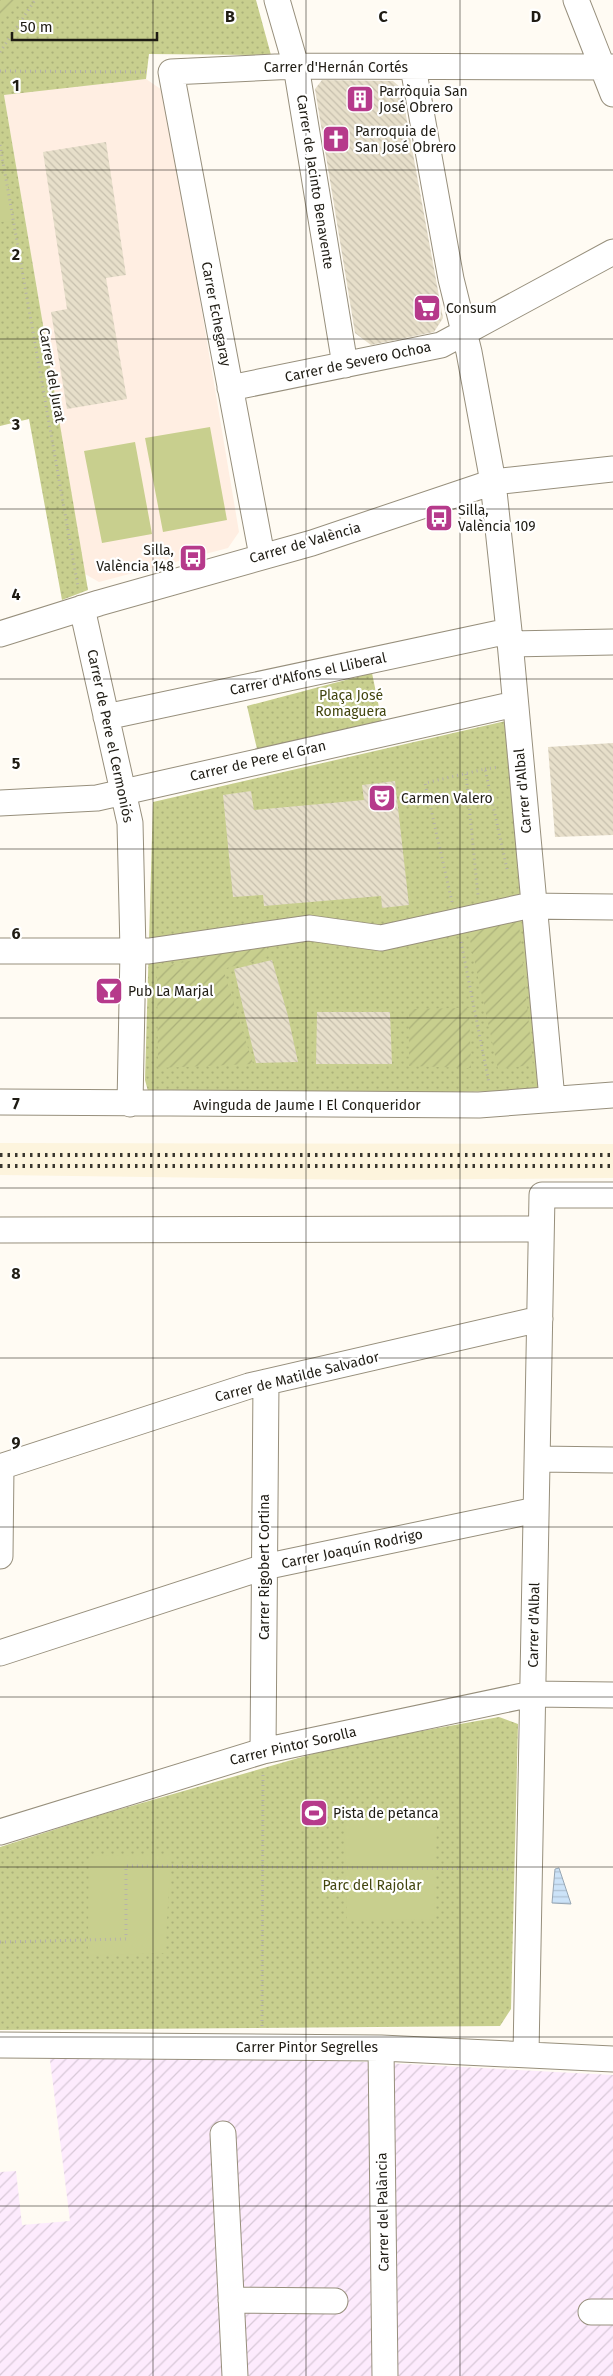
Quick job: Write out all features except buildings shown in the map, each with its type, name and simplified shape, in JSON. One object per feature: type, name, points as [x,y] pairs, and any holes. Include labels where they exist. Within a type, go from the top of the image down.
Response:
[{"type":"street","name":"Carrer de Jacinto Benavente","points":[[278,0],[296,66],[345,365]]},
{"type":"street","points":[[576,0],[607,67],[613,94]]},
{"type":"street","name":"Carrer d'Hernán Cortés","points":[[171,72],[296,66],[607,67]]},
{"type":"street","name":"Carrer d'Albal","points":[[413,67],[451,279],[469,352],[492,482],[510,638],[552,1099]]},
{"type":"street","name":"Carrer Echegaray","points":[[171,72],[262,556]]},
{"type":"street","name":"Carrer de Severo Ochoa","points":[[230,388],[442,345],[613,252]]},
{"type":"street","name":"Carrer de València","points":[[0,634],[388,518],[492,482],[613,469]]},
{"type":"street","name":"Carrer de Pere el Cermoniós","points":[[82,608],[130,823],[141,951],[130,1104]]},
{"type":"street","name":"Carrer d'Alfons el Lliberal","points":[[106,717],[510,638],[613,642]]},
{"type":"street","name":"Carrer de Pere el Gran","points":[[0,803],[97,798],[515,704]]},
{"type":"street","points":[[0,951],[141,951],[309,928],[381,938],[534,906],[613,907]]},
{"type":"street","name":"Avinguda de Jaume I El Conqueridor","points":[[0,1102],[493,1105],[613,1095]]},
{"type":"street","name":"Carrer d'Albal","points":[[526,2054],[542,1195],[613,1195]]},
{"type":"street","points":[[0,1230],[541,1229]]},
{"type":"street","name":"Carrer de Matilde Salvador","points":[[1,1467],[266,1382],[540,1318]]},
{"type":"street","name":"Carrer Rigobert Cortina","points":[[263,1750],[266,1382]]},
{"type":"street","points":[[538,1459],[613,1460]]},
{"type":"street","points":[[0,1556],[1,1467]]},
{"type":"street","name":"Carrer Joaquín Rodrigo","points":[[0,1653],[264,1567],[536,1510]]},
{"type":"street","name":"Carrer Pintor Sorolla","points":[[0,1832],[263,1750],[532,1694],[613,1696]]},
{"type":"street","name":"Carrer Pintor Segrelles","points":[[0,2045],[380,2048],[526,2054],[613,2060]]},
{"type":"street","name":"Carrer del Palància","points":[[380,2048],[385,2376]]},
{"type":"street","points":[[223,2134],[234,2376]]},
{"type":"street","points":[[231,2300],[335,2301]]},
{"type":"path","points":[[0,52],[35,0]]},
{"type":"path","points":[[0,71],[171,72]]},
{"type":"path","name":"Carrer del Jurat","points":[[0,145],[82,608]]},
{"type":"path","points":[[468,919],[425,783],[485,769],[508,872]]},
{"type":"path","points":[[466,774],[468,919],[493,1105]]},
{"type":"path","points":[[262,2047],[263,1750]]},
{"type":"path","points":[[0,1942],[126,1938],[126,1866],[529,1869]]},
{"type":"shaded area","points":[[146,79],[165,92],[239,532],[228,548],[99,582],[85,574],[4,95],[51,88]]},
{"type":"shaded area","points":[[0,1143],[613,1144],[613,1178],[373,1180],[0,1175]]},
{"type":"shaded area","points":[[49,2052],[269,2057],[613,2075],[613,2376],[0,2376],[0,2172],[16,2171],[22,2225],[70,2221]]},
{"type":"green space","points":[[0,0],[256,0],[271,55],[149,54],[146,79],[4,95],[88,590],[62,600],[29,419],[0,426]]},
{"type":"green space","points":[[0,0],[18,0],[0,22]]},
{"type":"green space","points":[[6,176],[14,221],[0,222],[0,177]]},
{"type":"green space","points":[[210,427],[227,520],[163,532],[145,438]]},
{"type":"green space","points":[[135,442],[152,534],[102,543],[84,451]]},
{"type":"green space","name":"Plaça José Romaguera","points":[[372,673],[382,722],[257,749],[247,706]]},
{"type":"green space","points":[[514,719],[545,1091],[149,1095],[145,1080],[153,802]]},
{"type":"green space","points":[[518,914],[533,1065],[498,1069],[467,926]]},
{"type":"green space","points":[[266,944],[268,957],[223,969],[253,1064],[158,1068],[157,968]]},
{"type":"green space","points":[[469,1008],[471,1068],[409,1066],[409,1009]]},
{"type":"green space","name":"Parc del Rajolar","points":[[499,1717],[518,1724],[511,2009],[500,2026],[0,2030],[0,1847],[100,1815],[344,1745]]},
{"type":"green space","points":[[344,1815],[437,1815],[434,1919],[347,1921]]},
{"type":"green space","points":[[171,1854],[165,1953],[88,1956],[89,1856]]},
{"type":"water","points":[[559,1868],[571,1904],[552,1903],[555,1869]]},
{"type":"railway","points":[[0,1155],[613,1155]]},
{"type":"railway","points":[[0,1166],[613,1166]]},
{"type":"place","name":"Parròquia San José Obrero","points":[[360,99]]},
{"type":"place","name":"Parroquia de San José Obrero","points":[[336,139]]},
{"type":"place","name":"Consum","points":[[427,308]]},
{"type":"place","name":"Silla, València 109","points":[[439,518]]},
{"type":"place","name":"Silla, València 148","points":[[193,558]]},
{"type":"place","name":"Carmen Valero","points":[[382,798]]},
{"type":"place","name":"Pub La Marjal","points":[[109,991]]},
{"type":"place","name":"Pista de petanca","points":[[314,1813]]}]
